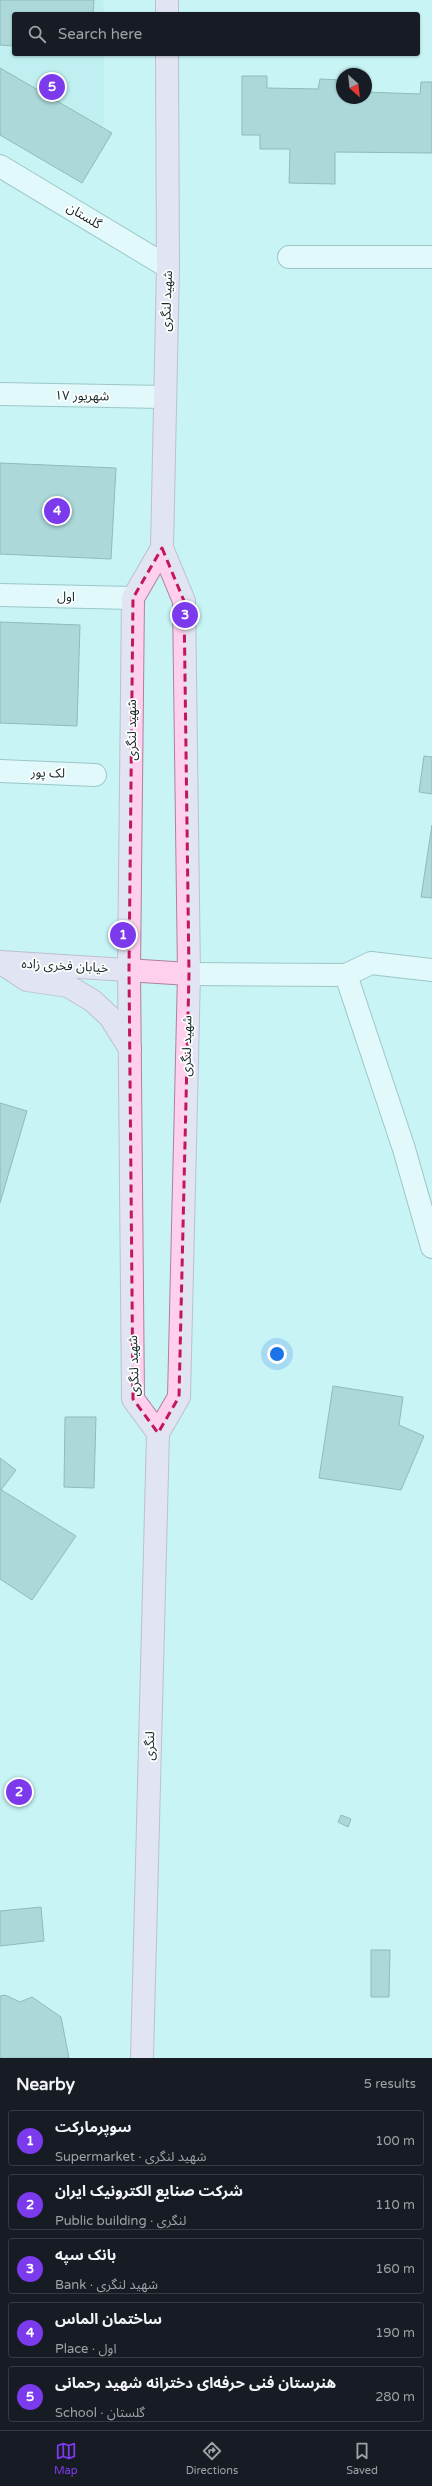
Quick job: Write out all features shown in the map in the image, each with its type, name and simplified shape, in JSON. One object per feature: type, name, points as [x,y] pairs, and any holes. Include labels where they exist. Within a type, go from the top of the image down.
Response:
[{"type":"main road","points":[[167,0],[167,12]]},
{"type":"main road","name":"شهید لنگری","points":[[162,548],[133,598],[130,969],[133,1399],[158,1433],[179,1397],[189,974],[184,601],[162,548],[164,397],[168,267],[167,56]]},
{"type":"main road","points":[[0,962],[27,980],[68,986],[94,1001],[110,1017],[130,1049]]},
{"type":"main road","name":"خیابان فخری زاده","points":[[0,962],[130,969],[189,974]]},
{"type":"main road","name":"لنگری","points":[[142,2058],[158,1433]]},
{"type":"street","name":"گلستان","points":[[0,166],[168,267]]},
{"type":"street","points":[[289,257],[432,257]]},
{"type":"street","name":"۱۷ شهریور","points":[[0,394],[164,397]]},
{"type":"street","name":"اول","points":[[0,595],[133,598]]},
{"type":"street","name":"لک پور","points":[[0,771],[95,775]]},
{"type":"street","points":[[189,974],[346,975],[371,963],[432,970]]},
{"type":"street","points":[[346,975],[404,1149],[432,1247]]},
{"type":"highlighted area","points":[[162,548],[184,601],[189,974],[179,1397],[158,1433],[133,1399],[129,969],[133,598]]},
{"type":"shaded area","points":[[0,0],[103,0],[104,12],[12,12],[12,56],[104,56],[104,124],[83,166],[0,119]]},
{"type":"building","points":[[0,0],[94,0],[93,12],[12,12],[12,46],[0,45]]},
{"type":"building","points":[[0,68],[112,133],[82,183],[0,135]]},
{"type":"building","points":[[242,76],[267,76],[267,88],[318,89],[320,79],[336,80],[336,104],[372,104],[372,92],[420,94],[421,82],[432,82],[432,153],[335,152],[335,184],[289,183],[290,149],[260,149],[260,135],[242,135]]},
{"type":"building","points":[[0,463],[116,468],[111,559],[0,554]]},
{"type":"building","points":[[0,622],[80,625],[77,726],[0,723]]},
{"type":"building","points":[[424,756],[432,757],[432,794],[419,792]]},
{"type":"building","points":[[432,825],[432,898],[421,897]]},
{"type":"building","points":[[0,1103],[27,1111],[0,1203]]},
{"type":"building","points":[[333,1386],[403,1397],[399,1425],[424,1436],[401,1490],[319,1478]]},
{"type":"building","points":[[65,1417],[96,1417],[94,1488],[64,1487]]},
{"type":"building","points":[[0,1458],[16,1470],[1,1490],[0,1489]]},
{"type":"building","points":[[0,1489],[76,1536],[32,1600],[0,1579]]},
{"type":"building","points":[[341,1815],[351,1819],[348,1827],[338,1822]]},
{"type":"building","points":[[41,1907],[44,1941],[0,1946],[0,1911]]},
{"type":"building","points":[[371,1950],[390,1950],[389,1997],[371,1997]]},
{"type":"building","points":[[5,1995],[20,2002],[32,1997],[61,2017],[69,2058],[0,2058],[0,1996]]},
{"type":"place","name":"هنرستان فنی حرفه‌ای دخترانه شهید رحمانی","points":[[52,87]]},
{"type":"place","name":"ساختمان الماس","points":[[57,511]]},
{"type":"place","name":"بانک سپه","points":[[185,615]]},
{"type":"place","name":"سوپرمارکت","points":[[123,935]]},
{"type":"place","name":"شرکت صنایع الکترونیک ایران","points":[[19,1792]]}]
